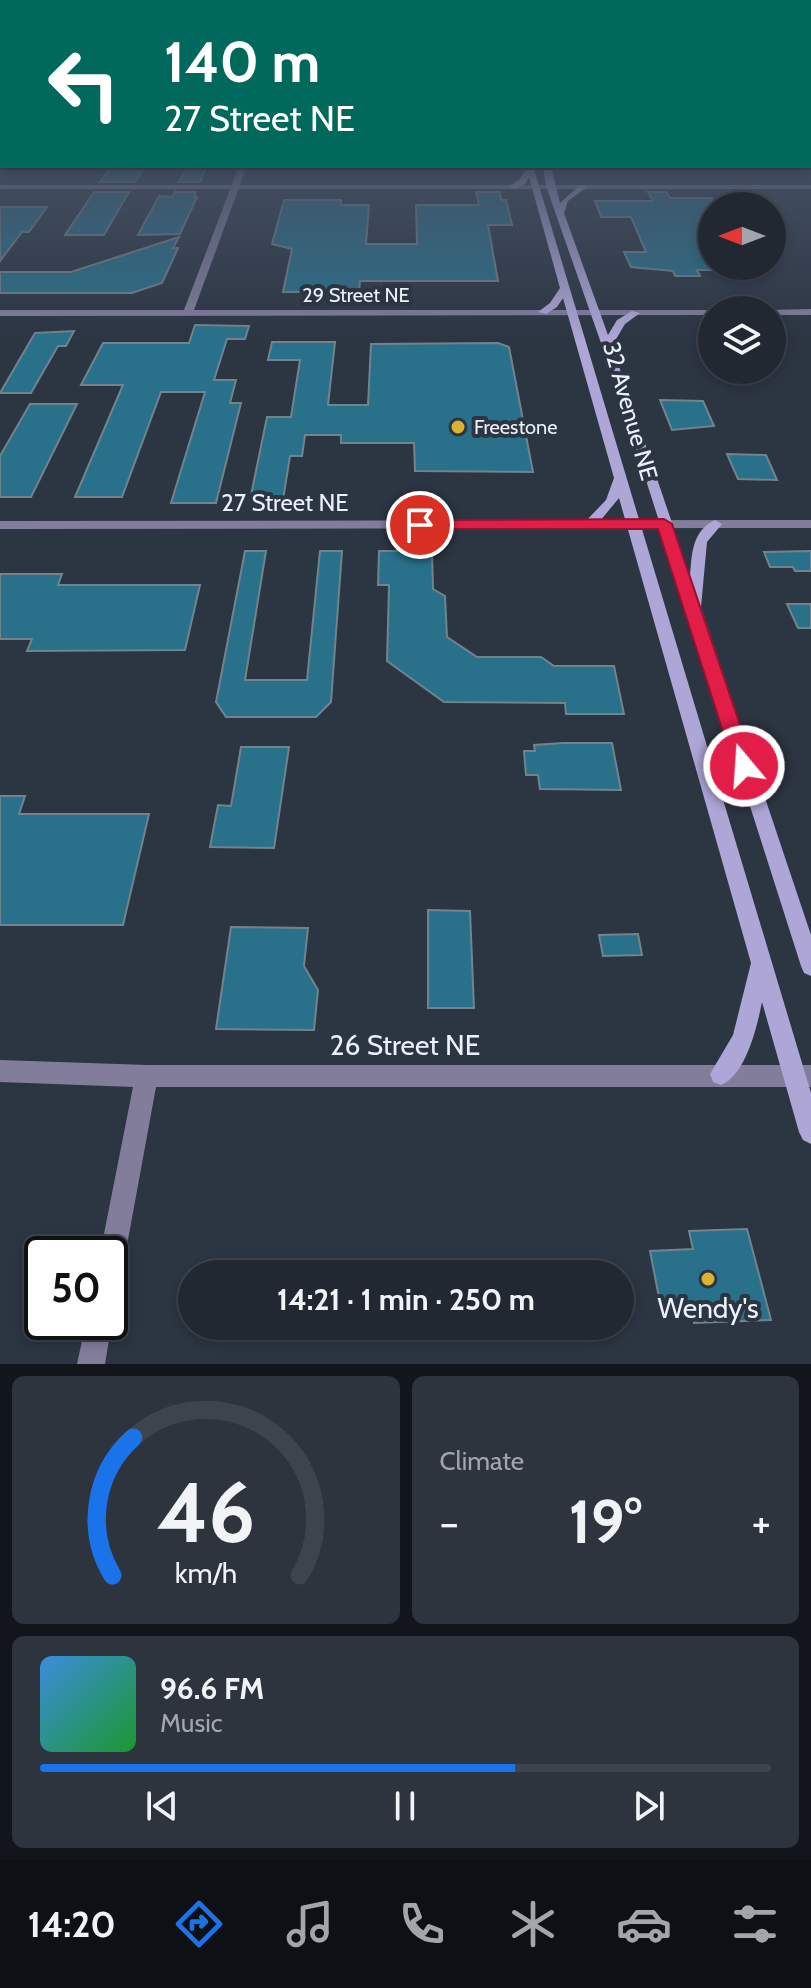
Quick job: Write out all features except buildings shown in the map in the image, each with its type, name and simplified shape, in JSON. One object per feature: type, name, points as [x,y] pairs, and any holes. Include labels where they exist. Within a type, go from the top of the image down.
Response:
[{"type":"main road","name":"32 Avenue NE","points":[[544,214],[762,962],[803,1076],[811,1132]]},
{"type":"main road","name":"32 Avenue NE","points":[[560,214],[607,346],[811,966]]},
{"type":"main road","points":[[543,312],[556,302],[565,287]]},
{"type":"main road","points":[[607,346],[621,322],[635,313]]},
{"type":"main road","points":[[590,524],[612,501],[620,478]]},
{"type":"main road","points":[[695,614],[700,541],[715,524]]},
{"type":"main road","points":[[721,1074],[743,1039],[762,962]]},
{"type":"street","points":[[188,313],[226,214]]},
{"type":"street","name":"29 Street NE","points":[[0,313],[698,312]]},
{"type":"street","points":[[786,312],[811,312]]},
{"type":"street","name":"27 Street NE","points":[[0,525],[811,524]]},
{"type":"street","name":"26 Street NE","points":[[0,1071],[147,1076],[803,1076]]},
{"type":"street","points":[[116,1236],[147,1076]]},
{"type":"street","points":[[91,1364],[96,1340]]},
{"type":"place","name":"Freestone","points":[[458,427]]},
{"type":"place","name":"Wendy's","points":[[708,1279]]},
{"type":"route","points":[[420,525],[664,524],[744,766]]}]
